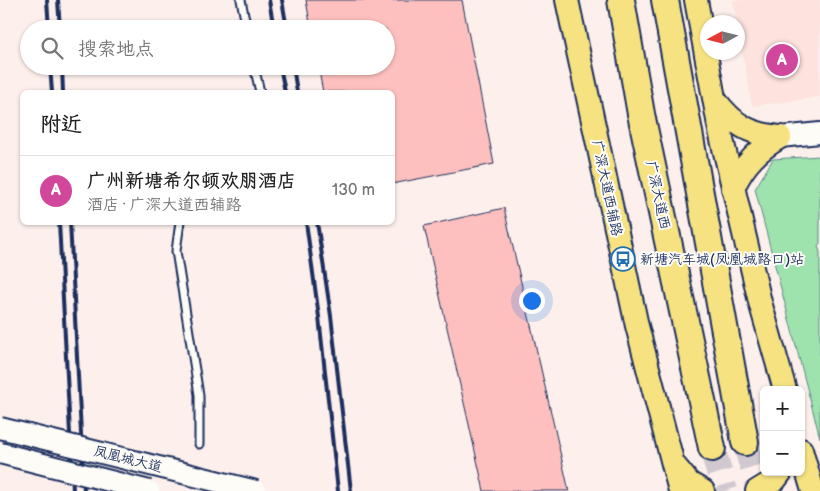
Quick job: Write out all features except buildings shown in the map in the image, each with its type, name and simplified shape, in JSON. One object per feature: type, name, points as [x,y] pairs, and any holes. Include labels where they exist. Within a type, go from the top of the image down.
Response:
[{"type":"highway","name":"广深大道西","points":[[621,0],[641,114],[712,448]]},
{"type":"highway","points":[[666,0],[745,442]]},
{"type":"main road","name":"广深大道西辅路","points":[[567,0],[637,326],[680,491]]},
{"type":"main road","points":[[696,0],[734,188],[760,302],[783,386]]},
{"type":"main road","points":[[715,100],[727,116],[742,128],[761,135],[780,137],[820,133]]},
{"type":"main road","points":[[734,188],[741,172],[752,158],[765,146],[780,137]]},
{"type":"main road","name":"凤凰城大道","points":[[0,428],[256,491]]},
{"type":"main road","name":"凤凰城大道","points":[[0,453],[149,491]]},
{"type":"main road","points":[[673,463],[680,474],[703,491]]},
{"type":"main road","points":[[805,464],[813,491]]},
{"type":"main road","points":[[757,491],[778,476]]},
{"type":"lane","points":[[241,0],[245,20]]},
{"type":"lane","points":[[256,75],[260,90]]},
{"type":"lane","points":[[180,225],[176,251],[199,394],[199,444]]},
{"type":"shaded area","points":[[733,0],[820,0],[820,97],[752,106],[744,60],[745,15],[736,15]]},
{"type":"green space","points":[[820,156],[820,243],[818,246],[820,252],[820,438],[755,189],[773,159]]},
{"type":"tunnel","points":[[745,442],[760,491]]},
{"type":"tunnel","points":[[712,448],[725,491]]},
{"type":"railway","points":[[47,0],[48,20]]},
{"type":"railway","points":[[58,0],[59,20]]},
{"type":"railway","points":[[269,0],[272,20]]},
{"type":"railway","points":[[282,0],[285,20]]},
{"type":"railway","points":[[51,75],[52,90]]},
{"type":"railway","points":[[62,75],[63,90]]},
{"type":"railway","points":[[282,75],[285,90]]},
{"type":"railway","points":[[294,75],[297,90]]},
{"type":"railway","points":[[59,225],[73,491]]},
{"type":"railway","points":[[70,225],[84,491]]},
{"type":"railway","points":[[306,225],[319,317],[338,491]]},
{"type":"railway","points":[[317,225],[331,316],[351,491]]},
{"type":"place","name":"广州新塘希尔顿欢朋酒店","points":[[782,60]]},
{"type":"place","name":"新塘汽车城(凤凰城路口)站","points":[[623,259]]}]
